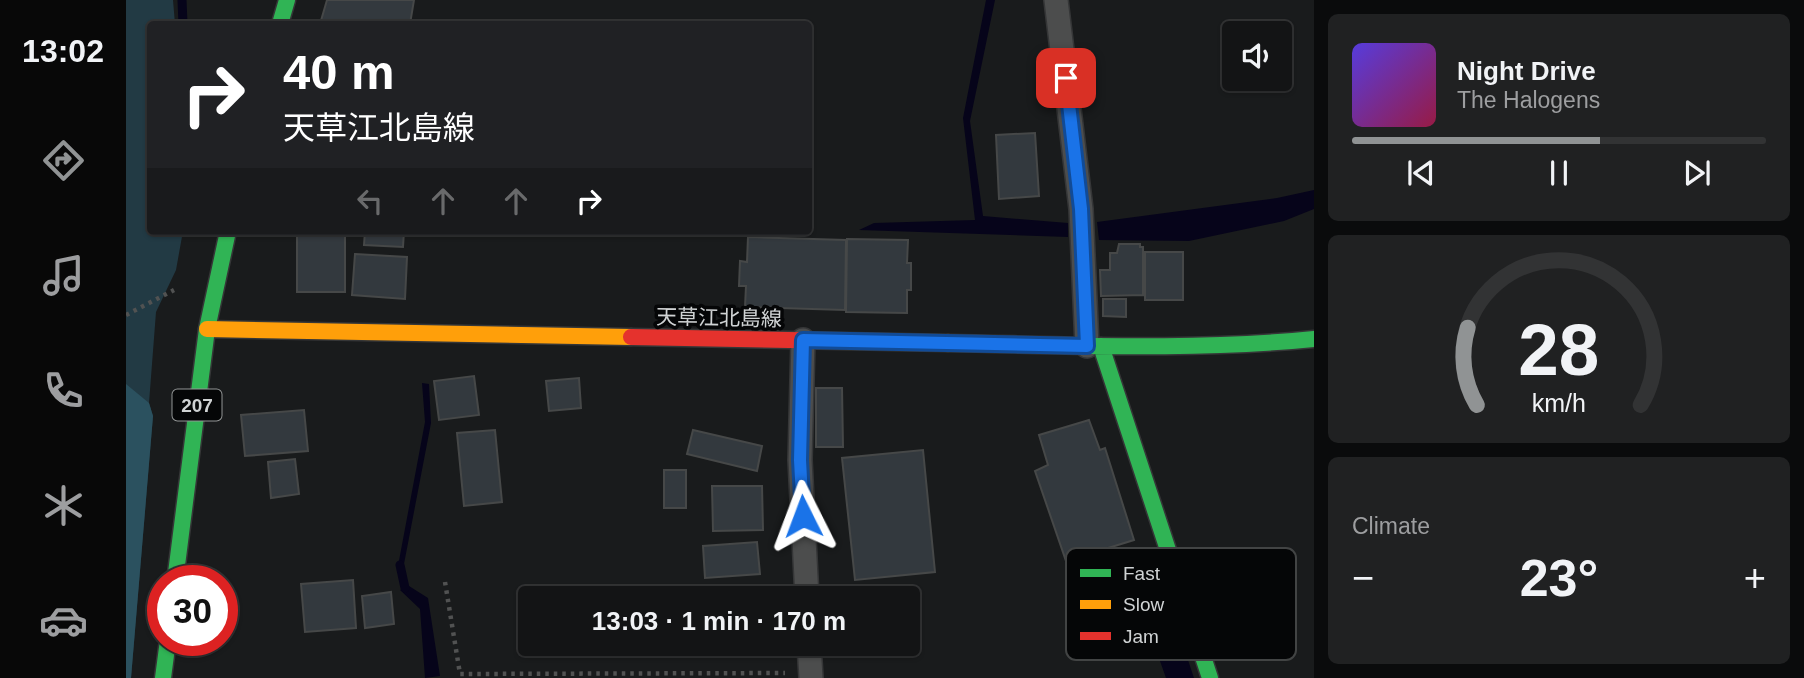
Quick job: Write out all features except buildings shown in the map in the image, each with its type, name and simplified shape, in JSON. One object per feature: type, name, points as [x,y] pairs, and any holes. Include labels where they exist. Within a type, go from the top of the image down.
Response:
[{"type":"main road","points":[[281,21],[287,0]]},
{"type":"main road","name":"207","points":[[177,565],[207,329],[227,235]]},
{"type":"main road","name":"天草江北島線","points":[[207,329],[1094,346],[1265,344],[1314,339]]},
{"type":"main road","points":[[1094,346],[1165,548]]},
{"type":"main road","points":[[163,678],[166,656]]},
{"type":"main road","points":[[1204,660],[1210,678]]},
{"type":"street","points":[[1056,0],[1094,346]]},
{"type":"street","points":[[803,340],[800,460],[806,586]]},
{"type":"street","points":[[810,656],[811,675]]},
{"type":"path","points":[[126,315],[174,290]]},
{"type":"path","points":[[445,582],[458,676],[811,675]]},
{"type":"shaded area","points":[[126,0],[173,0],[175,21],[147,21],[147,235],[182,235],[176,270],[156,312],[149,403],[153,416],[131,678],[126,678]]},
{"type":"shaded area","points":[[986,0],[995,0],[970,121],[983,216],[1068,223],[1068,237],[859,230],[874,223],[975,220],[963,118]]},
{"type":"shaded area","points":[[1314,190],[1314,209],[1284,221],[1189,241],[1099,240],[1097,222],[1277,198]]},
{"type":"shaded area","points":[[422,383],[429,384],[431,423],[404,564],[398,566],[425,422]]},
{"type":"shaded area","points":[[126,384],[149,403],[153,416],[131,678],[126,678]]},
{"type":"shaded area","points":[[409,586],[428,598],[440,676],[425,678],[420,609],[400,590]]},
{"type":"shaded area","points":[[1160,660],[1188,660],[1194,678],[1166,678]]},
{"type":"waterway","points":[[182,0],[183,21]]},
{"type":"waterway","points":[[400,565],[405,588]]},
{"type":"traffic: fast","points":[[281,21],[287,0]]},
{"type":"traffic: fast","points":[[177,565],[207,329],[227,235]]},
{"type":"traffic: fast","points":[[948,343],[1177,346],[1314,339]]},
{"type":"traffic: fast","points":[[1101,346],[1167,548]]},
{"type":"traffic: fast","points":[[163,678],[166,656]]},
{"type":"traffic: fast","points":[[1204,660],[1210,678]]},
{"type":"traffic: slow","points":[[207,329],[631,337]]},
{"type":"traffic: jam","points":[[631,337],[948,343]]},
{"type":"route","points":[[803,516],[800,460],[803,340],[1087,346],[1081,209],[1066,78]]}]
